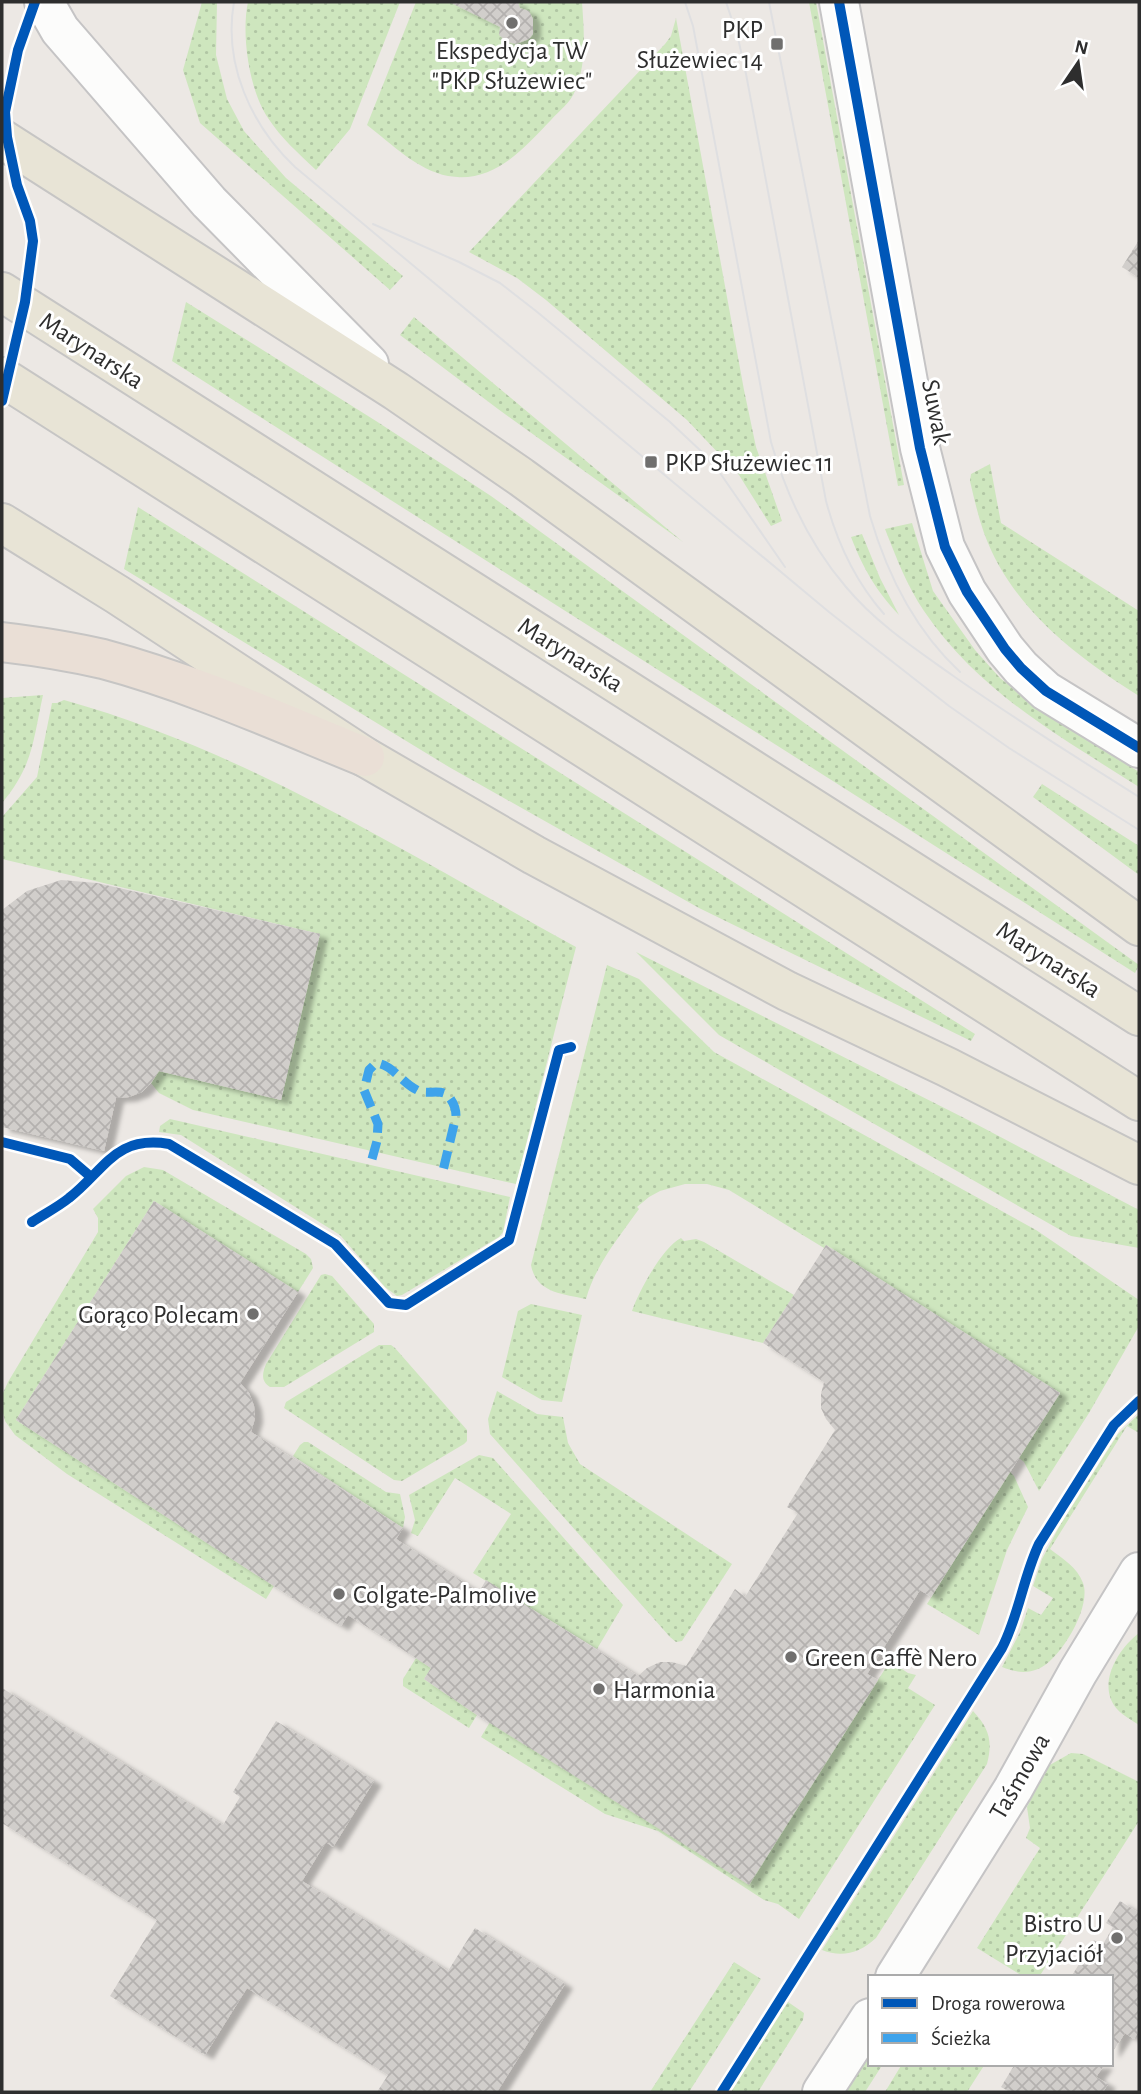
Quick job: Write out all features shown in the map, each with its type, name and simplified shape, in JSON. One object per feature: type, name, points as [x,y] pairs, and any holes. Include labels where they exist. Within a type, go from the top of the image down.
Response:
[{"type":"highway","points":[[2,642],[58,649],[193,688],[365,757]]},
{"type":"main road","points":[[2,139],[396,391],[645,565],[1139,926]]},
{"type":"main road","name":"Marynarska","points":[[2,292],[1139,1016]]},
{"type":"main road","points":[[2,377],[1139,1101]]},
{"type":"main road","points":[[2,523],[118,595],[365,757],[534,855],[787,991],[947,1067],[1139,1164]]},
{"type":"street","points":[[44,2],[60,30],[209,202],[396,391]]},
{"type":"street","name":"Suwak","points":[[839,2],[920,447],[946,547],[967,592],[1021,668],[1046,691],[1139,748]]},
{"type":"street","name":"Taśmowa","points":[[896,1975],[1013,1789],[1078,1672],[1139,1572]]},
{"type":"street","points":[[822,2092],[868,2021]]},
{"type":"green space","points":[[202,2],[217,2],[216,55],[227,99],[244,131],[286,178],[403,276],[390,290],[200,123],[183,70]]},
{"type":"green space","points":[[248,2],[400,2],[350,129],[316,170],[278,132],[261,106],[248,62]]},
{"type":"green space","points":[[416,2],[582,2],[583,58],[573,95],[518,153],[480,175],[464,177],[437,173],[405,155],[367,125]]},
{"type":"green space","points":[[809,2],[816,2],[904,485],[898,486]]},
{"type":"green space","points":[[676,18],[756,447],[782,521],[771,526],[739,475],[687,420],[546,300],[517,278],[469,252],[665,44],[671,36]]},
{"type":"green space","points":[[186,302],[491,496],[1139,965],[1135,973],[172,361]]},
{"type":"green space","points":[[414,317],[683,542],[400,335]]},
{"type":"green space","points":[[990,464],[1001,523],[1139,611],[1139,696],[1069,646],[1028,607],[1011,584],[984,533],[970,481],[971,474]]},
{"type":"green space","points":[[138,507],[975,1034],[971,1041],[699,908],[449,767],[124,569]]},
{"type":"green space","points":[[912,523],[933,591],[975,650],[1000,678],[1041,710],[1139,772],[1139,787],[1022,710],[970,666],[946,640],[912,592],[885,529]]},
{"type":"green space","points":[[862,534],[899,615],[877,588],[860,559],[851,537]]},
{"type":"green space","points":[[43,695],[26,765],[2,803],[2,698]]},
{"type":"green space","points":[[64,700],[198,747],[263,777],[390,842],[576,947],[516,1184],[193,1110],[159,1093],[151,1083],[159,1071],[281,1100],[320,934],[2,859],[2,817],[37,777],[52,703]]},
{"type":"green space","points":[[1042,784],[1139,846],[1139,875],[1033,797]]},
{"type":"green space","points":[[636,952],[974,1123],[1139,1210],[1139,1248],[1071,1236],[719,1035]]},
{"type":"green space","points":[[607,965],[639,979],[714,1052],[1036,1230],[1139,1300],[1139,1326],[1089,1413],[1039,1491],[1024,1462],[1019,1458],[1060,1393],[826,1245],[824,1248],[729,1190],[707,1184],[685,1184],[649,1197],[637,1207],[639,1209],[608,1252],[586,1299],[552,1291],[538,1281],[531,1265]]},
{"type":"green space","points":[[170,1119],[510,1197],[503,1232],[499,1237],[397,1296],[385,1287],[340,1235],[181,1135],[159,1132],[160,1126]]},
{"type":"green space","points":[[144,1167],[163,1170],[306,1254],[311,1259],[313,1268],[298,1292],[154,1201],[16,1420],[274,1586],[266,1599],[67,1474],[15,1435],[5,1421],[2,1409],[3,1393],[8,1382],[98,1232],[98,1218],[93,1209],[126,1176]]},
{"type":"green space","points":[[681,1238],[684,1241],[696,1239],[704,1242],[794,1295],[763,1343],[632,1311],[659,1260]]},
{"type":"green space","points":[[321,1275],[332,1276],[374,1324],[374,1332],[284,1387],[270,1387],[263,1377],[266,1364]]},
{"type":"green space","points":[[531,1304],[582,1315],[562,1402],[542,1400],[502,1377],[518,1311]]},
{"type":"green space","points":[[379,1345],[391,1345],[395,1348],[467,1430],[467,1441],[464,1444],[402,1481],[394,1480],[284,1408],[286,1402]]},
{"type":"green space","points":[[497,1391],[537,1414],[563,1417],[568,1443],[580,1464],[732,1564],[682,1641],[676,1642],[670,1637],[490,1434],[488,1419]]},
{"type":"green space","points":[[1139,1414],[1139,1433],[1127,1426],[1050,1549],[1073,1568],[1083,1583],[1083,1605],[1072,1632],[1056,1655],[1038,1669],[1020,1672],[1002,1667],[1020,1632],[1028,1608],[1041,1615],[1053,1598],[1033,1586],[1042,1559],[1059,1527],[1118,1434]]},
{"type":"green space","points":[[304,1442],[386,1492],[400,1494],[405,1517],[403,1528],[293,1456]]},
{"type":"green space","points":[[479,1455],[493,1458],[623,1605],[597,1649],[473,1573],[511,1514],[455,1478],[418,1536],[411,1533],[415,1520],[409,1495]]},
{"type":"green space","points":[[1010,1472],[1028,1507],[1007,1550],[979,1635],[927,1604]]},
{"type":"green space","points":[[1139,1633],[1139,1725],[1117,1709],[1111,1700],[1109,1679],[1117,1658]]},
{"type":"green space","points":[[416,1658],[431,1668],[424,1679],[477,1715],[469,1728],[403,1686],[403,1679]]},
{"type":"green space","points":[[890,1661],[916,1675],[908,1688],[935,1705],[799,1919],[778,1904],[764,1900],[658,1831],[605,1814],[481,1737],[490,1722],[749,1884]]},
{"type":"green space","points":[[973,1711],[983,1723],[988,1735],[990,1748],[987,1764],[876,1938],[850,1953],[837,1954],[822,1950]]},
{"type":"green space","points":[[1071,1753],[1083,1754],[1139,1782],[1139,1821],[1040,1975],[1021,1975],[977,1948],[1040,1848],[1026,1838],[1030,1828],[1027,1807],[1048,1766]]},
{"type":"green space","points":[[734,1962],[761,1979],[689,2092],[650,2092]]},
{"type":"green space","points":[[788,2002],[804,2013],[803,2020],[758,2092],[731,2092]]},
{"type":"green space","points":[[868,2057],[868,2066],[882,2066],[865,2092],[845,2092]]},
{"type":"green space","points":[[901,2066],[984,2066],[967,2092],[885,2092]]},
{"type":"building","name":"Ekspedycja TW \"PKP Służewiec\"","points":[[449,2],[518,2],[520,8],[529,11],[533,19],[533,34],[529,39],[516,44],[507,42],[499,35],[500,27]]},
{"type":"building","points":[[1139,240],[1139,278],[1122,267]]},
{"type":"building","points":[[61,880],[97,883],[320,934],[281,1100],[159,1071],[142,1092],[116,1098],[104,1151],[2,1127],[2,910],[27,891]]},
{"type":"building","points":[[154,1201],[298,1292],[240,1383],[249,1393],[254,1406],[255,1418],[251,1432],[403,1528],[396,1539],[479,1592],[486,1580],[638,1676],[660,1662],[686,1666],[735,1589],[745,1597],[798,1513],[787,1507],[835,1430],[821,1408],[824,1382],[763,1343],[826,1245],[1060,1393],[931,1597],[920,1590],[867,1674],[878,1680],[749,1885],[477,1715],[424,1679],[431,1668],[388,1640],[348,1615],[341,1626],[294,1599],[16,1420]]},
{"type":"building","points":[[2,1688],[223,1825],[240,1797],[233,1792],[276,1721],[374,1781],[333,1847],[326,1842],[302,1881],[448,1971],[475,1928],[565,1984],[497,2092],[377,2092],[388,2075],[247,1988],[205,2055],[110,1996],[157,1920],[2,1823]]},
{"type":"building","points":[[1120,1901],[1139,1913],[1139,2030],[1134,2039],[1125,2033],[1113,2051],[1113,1975],[1072,1975],[1094,1940],[1102,1946],[1113,1927],[1106,1923]]},
{"type":"building","points":[[1014,2066],[1104,2066],[1096,2077],[1108,2084],[1103,2092],[1010,2092],[1001,2087]]},
{"type":"tram line","points":[[234,2],[233,48],[244,92],[265,132],[295,167],[829,612],[949,706],[1009,748],[1139,830]]},
{"type":"tram line","points":[[685,2],[693,26],[771,442],[784,481],[810,536],[846,587],[896,634],[998,707],[1139,797]]},
{"type":"tram line","points":[[726,2],[746,74],[826,501],[848,560],[864,588],[884,614]]},
{"type":"tram line","points":[[769,2],[870,516],[885,559],[905,600],[930,638],[960,672]]},
{"type":"tram line","points":[[373,224],[500,283],[670,422],[720,473],[785,567]]},
{"type":"marked path","points":[[372,1159],[378,1124],[364,1090],[369,1070],[376,1063],[387,1067],[417,1090],[444,1093],[451,1100],[456,1116],[442,1175]]},
{"type":"cycle path","points":[[2,401],[25,302],[33,241],[30,221],[17,185],[5,112],[18,50],[35,2]]},
{"type":"cycle path","points":[[839,2],[920,448],[945,547],[967,592],[1021,668],[1046,691],[1139,748]]},
{"type":"cycle path","points":[[32,1222],[69,1198],[123,1150],[151,1143],[169,1144],[335,1244],[389,1303],[406,1305],[509,1240],[559,1050],[571,1047]]},
{"type":"cycle path","points":[[2,1142],[70,1159],[91,1177]]},
{"type":"cycle path","points":[[722,2092],[1002,1648],[1039,1544],[1114,1425],[1139,1401]]},
{"type":"place","name":"Ekspedycja TW \"PKP Służewiec\"","points":[[512,23]]},
{"type":"place","name":"PKP Służewiec 14","points":[[777,44]]},
{"type":"place","name":"PKP Służewiec 11","points":[[651,462]]},
{"type":"place","name":"Gorąco Polecam","points":[[253,1314]]},
{"type":"place","name":"Colgate-Palmolive","points":[[339,1594]]},
{"type":"place","name":"Green Caffè Nero","points":[[791,1657]]},
{"type":"place","name":"Harmonia","points":[[599,1689]]},
{"type":"place","name":"Bistro U Przyjaciół","points":[[1117,1938]]}]
